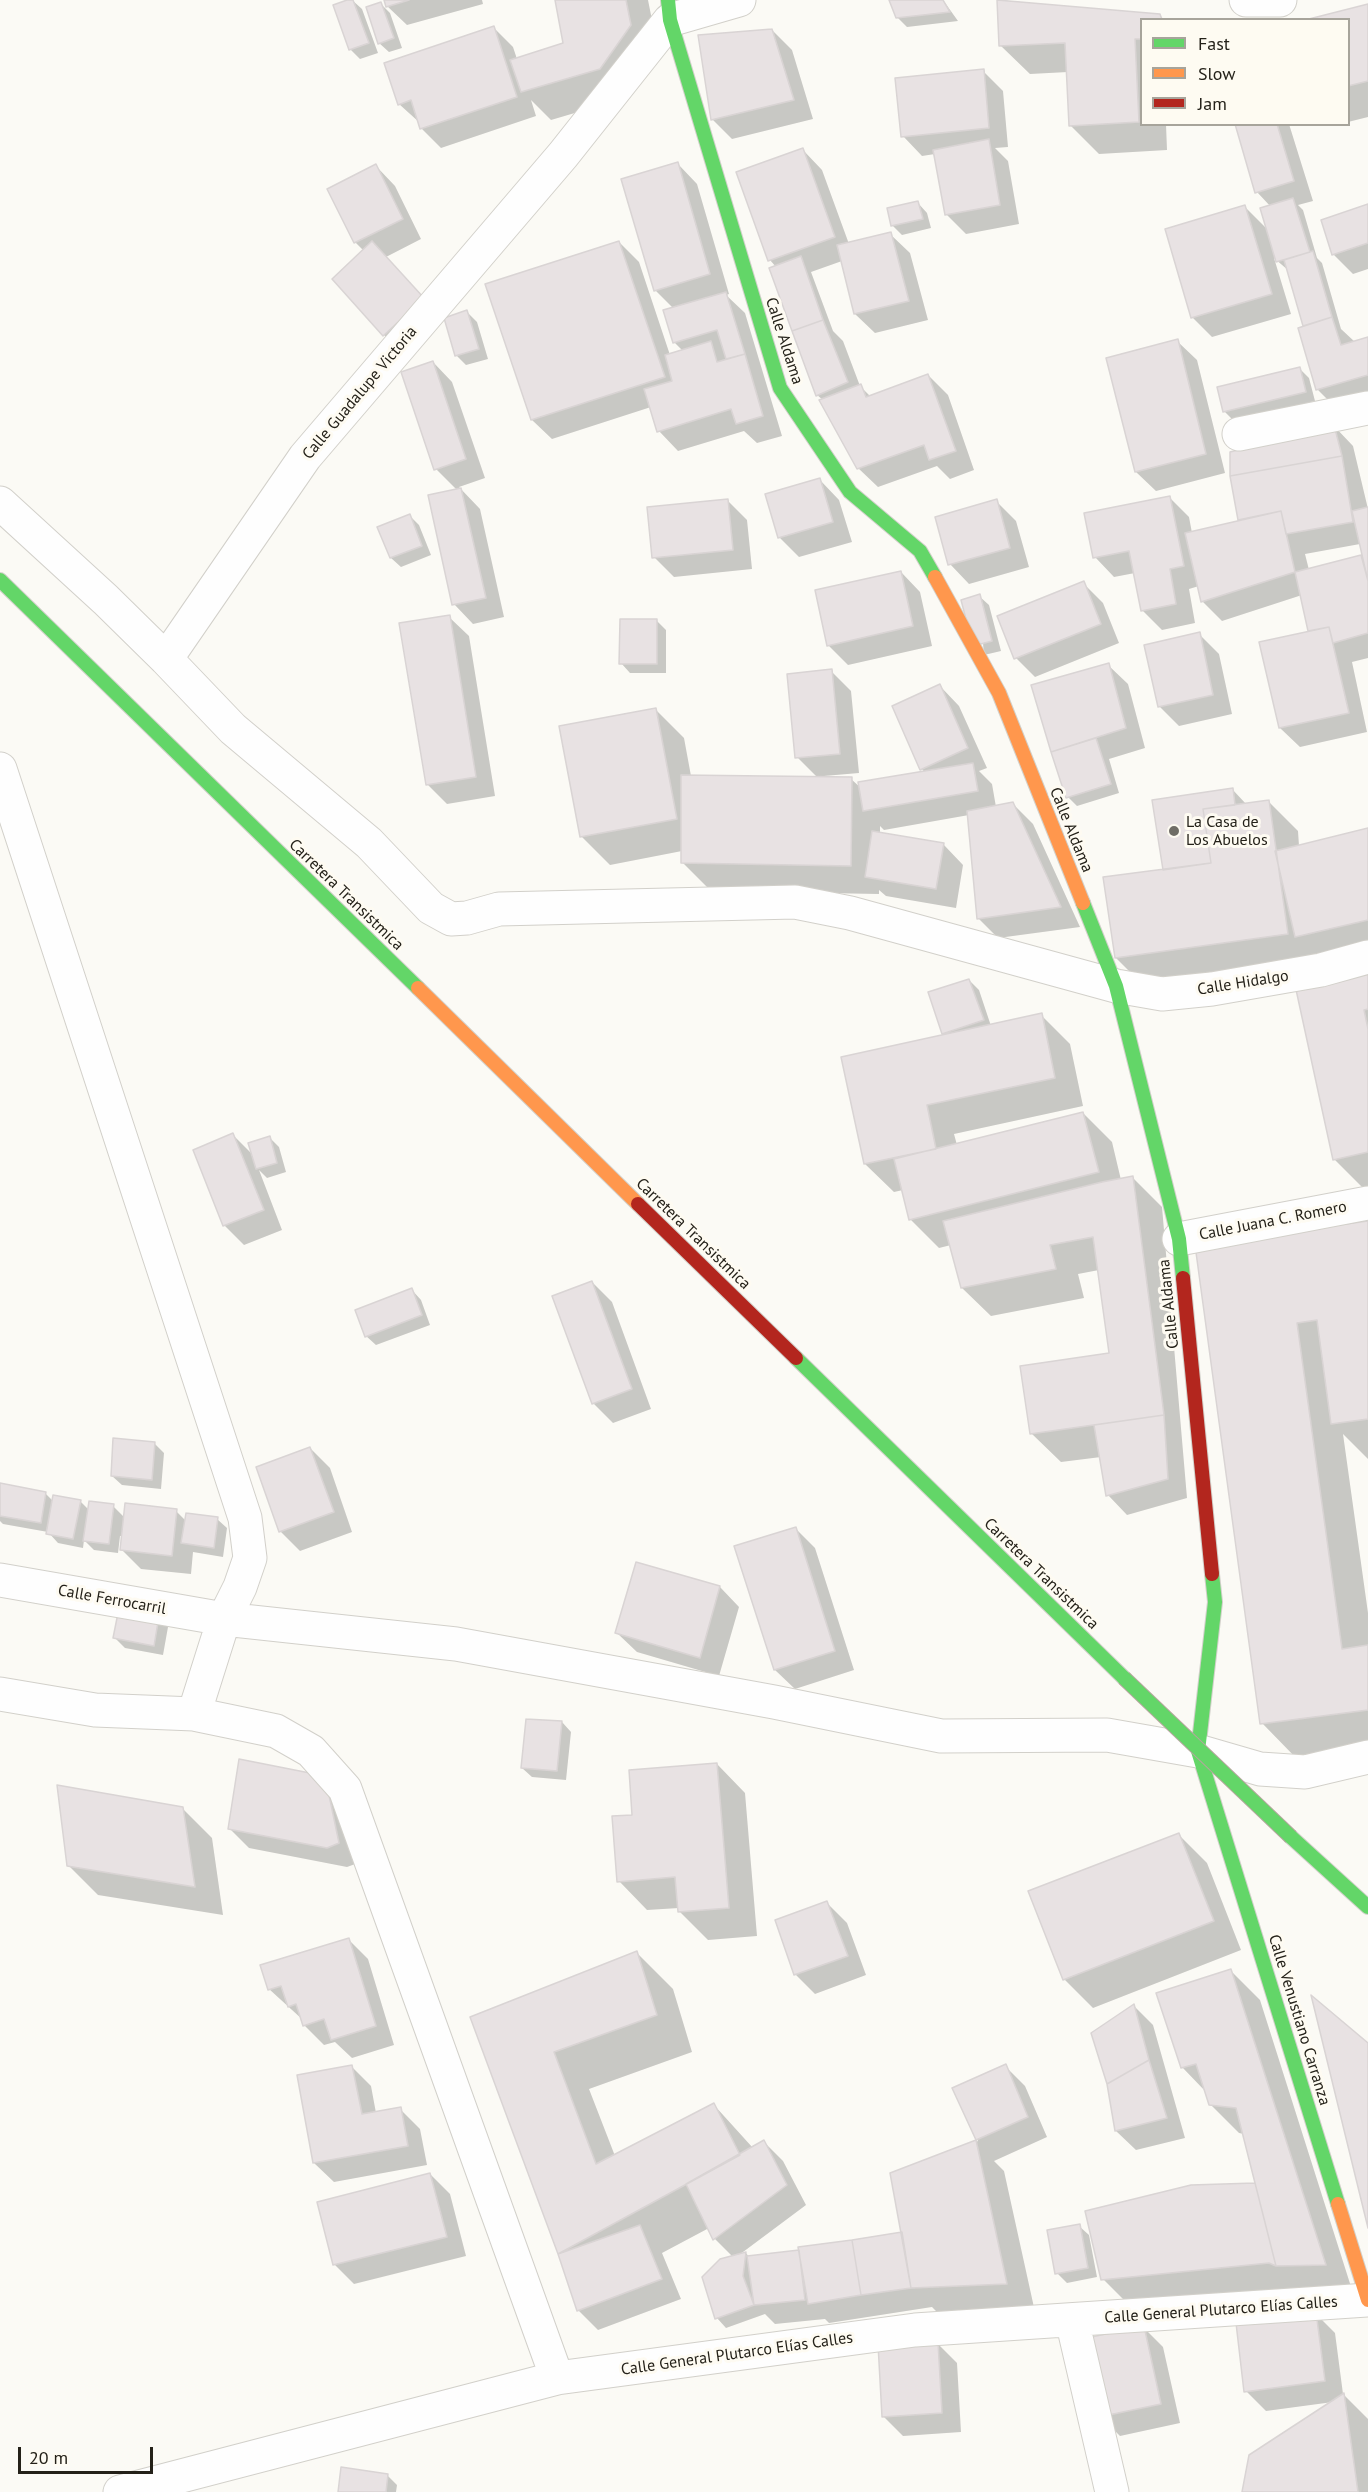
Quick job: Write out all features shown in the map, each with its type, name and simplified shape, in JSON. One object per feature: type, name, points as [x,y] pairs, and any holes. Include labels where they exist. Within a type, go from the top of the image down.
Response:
[{"type":"street","points":[[669,10],[740,0]]},
{"type":"street","points":[[1246,0],[1280,0]]},
{"type":"street","name":"Calle Guadalupe Victoria","points":[[166,659],[305,457],[563,155],[669,10]]},
{"type":"street","name":"Calle Aldama","points":[[669,10],[780,388],[850,492],[920,551],[999,693],[1116,986],[1179,1239],[1215,1602],[1198,1751]]},
{"type":"street","points":[[1239,434],[1368,408]]},
{"type":"street","points":[[0,503],[106,600],[166,659]]},
{"type":"street","name":"Carretera Transistmica","points":[[0,580],[1124,1678],[1368,1907]]},
{"type":"street","name":"Calle Hidalgo","points":[[166,659],[233,729],[369,843],[431,908],[451,919],[467,918],[499,909],[795,902],[850,913],[1116,986],[1162,994],[1212,989],[1321,970],[1368,957]]},
{"type":"street","points":[[0,769],[245,1518],[250,1558],[240,1587],[224,1618],[194,1714]]},
{"type":"street","name":"Calle Juana C. Romero","points":[[1179,1239],[1368,1203]]},
{"type":"street","name":"Calle Ferrocarril","points":[[0,1581],[224,1618],[456,1644],[774,1702],[941,1736],[1107,1736],[1198,1751]]},
{"type":"street","points":[[0,1694],[95,1710],[194,1714],[276,1731],[311,1751],[345,1789],[556,2378]]},
{"type":"street","points":[[1198,1751],[1260,1769],[1305,1772],[1368,1757]]},
{"type":"street","name":"Calle Venustiano Carranza","points":[[1198,1751],[1368,2300]]},
{"type":"street","name":"Calle General Plutarco Elías Calles","points":[[120,2492],[556,2378],[915,2330],[1368,2300]]},
{"type":"street","points":[[1072,2320],[1112,2492]]},
{"type":"building","points":[[353,0],[369,43],[349,50],[333,5]]},
{"type":"building","points":[[384,0],[409,0],[386,7]]},
{"type":"building","points":[[555,0],[626,0],[631,25],[600,69],[521,92],[510,60],[563,43]]},
{"type":"building","points":[[889,0],[943,0],[950,12],[896,18]]},
{"type":"building","points":[[997,0],[1160,14],[1161,18],[1140,18],[1140,39],[1135,39],[1139,122],[1069,126],[1065,43],[999,46]]},
{"type":"building","points":[[381,2],[394,38],[378,44],[366,7]]},
{"type":"building","points":[[1368,4],[1368,81],[1350,86],[1350,18],[1313,18]]},
{"type":"building","points":[[494,26],[517,97],[420,129],[411,100],[398,105],[384,63]]},
{"type":"building","points":[[772,29],[794,100],[711,120],[698,35]]},
{"type":"building","points":[[984,69],[989,128],[901,137],[895,78]]},
{"type":"building","points":[[1236,126],[1278,126],[1294,181],[1255,193]]},
{"type":"building","points":[[989,139],[1000,205],[945,215],[933,150]]},
{"type":"building","points":[[803,148],[835,237],[768,261],[736,172]]},
{"type":"building","points":[[678,162],[710,274],[654,291],[621,179]]},
{"type":"building","points":[[376,164],[403,219],[354,243],[327,189]]},
{"type":"building","points":[[1293,198],[1310,252],[1276,262],[1260,208]]},
{"type":"building","points":[[918,201],[923,219],[891,226],[887,208]]},
{"type":"building","points":[[1368,204],[1368,243],[1332,255],[1321,220]]},
{"type":"building","points":[[1245,205],[1272,294],[1191,318],[1165,229]]},
{"type":"building","points":[[891,232],[909,301],[854,314],[837,245]]},
{"type":"building","points":[[372,241],[424,298],[383,336],[332,279]]},
{"type":"building","points":[[619,241],[665,377],[531,420],[485,284]]},
{"type":"building","points":[[1313,251],[1332,317],[1303,326],[1284,260]]},
{"type":"building","points":[[801,256],[823,320],[792,331],[769,268]]},
{"type":"building","points":[[726,292],[745,354],[726,359],[717,330],[673,343],[663,310]]},
{"type":"building","points":[[467,310],[479,349],[455,356],[444,318]]},
{"type":"building","points":[[1332,317],[1341,345],[1368,337],[1368,375],[1316,390],[1298,328]]},
{"type":"building","points":[[823,320],[848,382],[816,396],[792,331]]},
{"type":"building","points":[[1178,339],[1206,454],[1135,472],[1106,358]]},
{"type":"building","points":[[711,341],[717,362],[745,354],[763,416],[736,424],[731,409],[657,432],[644,389],[672,381],[665,355]]},
{"type":"building","points":[[433,361],[466,459],[434,470],[401,372]]},
{"type":"building","points":[[1300,367],[1306,392],[1223,412],[1217,387]]},
{"type":"building","points":[[928,374],[956,451],[929,460],[924,445],[857,469],[819,400],[861,384],[866,397]]},
{"type":"building","points":[[1334,425],[1342,456],[1230,476],[1230,452]]},
{"type":"building","points":[[1342,456],[1353,522],[1286,534],[1281,511],[1238,520],[1230,476]]},
{"type":"building","points":[[820,478],[833,522],[778,538],[765,494]]},
{"type":"building","points":[[461,488],[486,598],[452,605],[428,495]]},
{"type":"building","points":[[1170,496],[1184,566],[1170,569],[1176,604],[1141,611],[1129,551],[1093,558],[1084,513]]},
{"type":"building","points":[[728,499],[733,550],[652,558],[647,507]]},
{"type":"building","points":[[997,499],[1010,548],[948,565],[935,517]]},
{"type":"building","points":[[1368,507],[1368,581],[1352,511]]},
{"type":"building","points":[[1281,511],[1295,572],[1201,602],[1185,533]]},
{"type":"building","points":[[410,514],[422,546],[390,558],[377,527]]},
{"type":"building","points":[[1361,555],[1368,581],[1368,633],[1333,643],[1329,627],[1308,631],[1295,572]]},
{"type":"building","points":[[901,571],[913,626],[827,646],[815,590]]},
{"type":"building","points":[[1084,581],[1101,624],[1014,659],[997,616]]},
{"type":"building","points":[[980,594],[992,641],[973,646],[961,600]]},
{"type":"building","points":[[450,615],[476,777],[426,785],[399,623]]},
{"type":"building","points":[[620,619],[657,619],[657,664],[619,664]]},
{"type":"building","points":[[1329,627],[1349,713],[1279,728],[1259,642]]},
{"type":"building","points":[[1200,632],[1213,695],[1158,707],[1144,645]]},
{"type":"building","points":[[1109,663],[1126,728],[1051,752],[1031,685]]},
{"type":"building","points":[[832,669],[840,754],[795,758],[787,674]]},
{"type":"building","points":[[940,684],[968,748],[920,770],[892,706]]},
{"type":"building","points":[[656,708],[677,819],[580,837],[559,726]]},
{"type":"building","points":[[1096,738],[1111,784],[1066,798],[1051,752]]},
{"type":"building","points":[[973,763],[978,791],[863,811],[858,782]]},
{"type":"building","points":[[681,775],[852,777],[851,866],[681,863]]},
{"type":"building","points":[[1233,788],[1235,805],[1203,809],[1211,863],[1163,870],[1152,800]]},
{"type":"building","points":[[1269,800],[1288,934],[1115,958],[1103,877],[1211,863],[1203,809]]},
{"type":"building","points":[[1013,802],[1061,907],[977,919],[967,811]]},
{"type":"building","points":[[1368,828],[1368,920],[1295,937],[1275,851]]},
{"type":"building","points":[[872,831],[944,843],[936,889],[865,877]]},
{"type":"building","points":[[1368,969],[1368,1009],[1364,1010],[1368,1029],[1368,1152],[1333,1160],[1295,985]]},
{"type":"building","points":[[969,979],[984,1020],[942,1034],[928,992]]},
{"type":"building","points":[[1042,1013],[1055,1078],[927,1105],[936,1149],[864,1164],[841,1057]]},
{"type":"building","points":[[1083,1112],[1099,1172],[909,1220],[894,1159]]},
{"type":"building","points":[[233,1133],[264,1210],[223,1226],[193,1150]]},
{"type":"building","points":[[270,1136],[277,1163],[256,1169],[248,1143]]},
{"type":"building","points":[[1133,1176],[1164,1415],[1030,1434],[1020,1366],[1109,1353],[1093,1237],[1050,1245],[1056,1269],[961,1288],[943,1221]]},
{"type":"building","points":[[1368,1221],[1368,1419],[1331,1424],[1317,1320],[1297,1323],[1342,1649],[1368,1645],[1368,1710],[1260,1724],[1195,1245]]},
{"type":"building","points":[[592,1281],[632,1389],[592,1404],[552,1296]]},
{"type":"building","points":[[412,1288],[422,1315],[365,1337],[355,1310]]},
{"type":"building","points":[[1164,1415],[1168,1479],[1106,1496],[1094,1425]]},
{"type":"building","points":[[113,1438],[155,1442],[152,1480],[111,1476]]},
{"type":"building","points":[[310,1447],[334,1512],[279,1532],[256,1467]]},
{"type":"building","points":[[0,1483],[46,1492],[41,1523],[0,1516]]},
{"type":"building","points":[[53,1495],[81,1500],[73,1539],[46,1534]]},
{"type":"building","points":[[89,1501],[114,1504],[109,1544],[83,1541]]},
{"type":"building","points":[[125,1503],[177,1509],[172,1556],[120,1550]]},
{"type":"building","points":[[186,1513],[218,1517],[214,1548],[181,1543]]},
{"type":"building","points":[[796,1527],[835,1651],[774,1670],[734,1546]]},
{"type":"building","points":[[636,1562],[720,1586],[700,1658],[615,1633]]},
{"type":"building","points":[[119,1608],[159,1616],[154,1646],[113,1638]]},
{"type":"building","points":[[526,1719],[562,1721],[557,1771],[521,1768]]},
{"type":"building","points":[[239,1759],[325,1776],[339,1843],[327,1848],[228,1829]]},
{"type":"building","points":[[717,1763],[729,1908],[678,1912],[675,1877],[617,1882],[612,1816],[632,1815],[629,1770]]},
{"type":"building","points":[[57,1785],[183,1807],[195,1887],[67,1866]]},
{"type":"building","points":[[1179,1833],[1214,1921],[1063,1980],[1028,1891]]},
{"type":"building","points":[[827,1901],[848,1956],[794,1975],[775,1920]]},
{"type":"building","points":[[349,1938],[376,2026],[331,2040],[324,2019],[303,2026],[296,2004],[288,2007],[281,1986],[268,1990],[260,1965]]},
{"type":"building","points":[[637,1951],[657,2015],[554,2052],[596,2164],[714,2103],[740,2155],[558,2254],[470,2017]]},
{"type":"building","points":[[1231,1969],[1326,2265],[1276,2266],[1236,2108],[1209,2105],[1196,2064],[1181,2068],[1156,1993]]},
{"type":"building","points":[[1311,1995],[1368,2043],[1368,2228]]},
{"type":"building","points":[[1134,2004],[1149,2060],[1107,2084],[1091,2033]]},
{"type":"building","points":[[1149,2060],[1167,2118],[1115,2131],[1107,2084]]},
{"type":"building","points":[[1006,2064],[1028,2117],[976,2140],[952,2088]]},
{"type":"building","points":[[352,2065],[362,2114],[401,2107],[408,2146],[313,2163],[297,2075]]},
{"type":"building","points":[[764,2140],[787,2185],[713,2240],[686,2184]]},
{"type":"building","points":[[976,2140],[1007,2284],[911,2288],[890,2173]]},
{"type":"building","points":[[430,2173],[447,2237],[333,2265],[317,2202]]},
{"type":"building","points":[[1255,2183],[1276,2266],[1269,2263],[1101,2280],[1085,2211],[1191,2185]]},
{"type":"building","points":[[1080,2224],[1088,2268],[1055,2274],[1047,2230]]},
{"type":"building","points":[[640,2225],[662,2279],[577,2311],[558,2254]]},
{"type":"building","points":[[902,2232],[911,2288],[861,2295],[852,2240]]},
{"type":"building","points":[[852,2240],[861,2295],[808,2304],[798,2247]]},
{"type":"building","points":[[799,2250],[805,2300],[754,2305],[747,2256]]},
{"type":"building","points":[[746,2252],[743,2276],[754,2305],[715,2319],[702,2277],[720,2259]]},
{"type":"building","points":[[1316,2312],[1325,2381],[1244,2392],[1236,2323]]},
{"type":"building","points":[[1144,2326],[1161,2404],[1099,2417],[1082,2339]]},
{"type":"building","points":[[938,2342],[942,2413],[882,2417],[878,2344]]},
{"type":"building","points":[[1344,2393],[1358,2492],[1242,2492],[1249,2455]]},
{"type":"building","points":[[341,2467],[388,2474],[386,2492],[338,2492]]},
{"type":"traffic: fast","points":[[668,0],[670,20],[780,388],[850,492],[920,551],[935,577]]},
{"type":"traffic: fast","points":[[0,580],[418,988]]},
{"type":"traffic: fast","points":[[1083,903],[1116,986],[1179,1239],[1183,1278]]},
{"type":"traffic: fast","points":[[796,1358],[1124,1678]]},
{"type":"traffic: fast","points":[[1212,1574],[1215,1602],[1198,1751],[1338,2204]]},
{"type":"traffic: fast","points":[[1124,1678],[1291,1837]]},
{"type":"traffic: fast","points":[[1291,1837],[1368,1907]]},
{"type":"traffic: slow","points":[[935,577],[999,693],[1083,903]]},
{"type":"traffic: slow","points":[[418,988],[638,1204]]},
{"type":"traffic: slow","points":[[1338,2204],[1368,2300]]},
{"type":"traffic: jam","points":[[638,1204],[796,1358]]},
{"type":"traffic: jam","points":[[1183,1278],[1212,1574]]},
{"type":"place","name":"La Casa de Los Abuelos","points":[[1174,831]]}]
